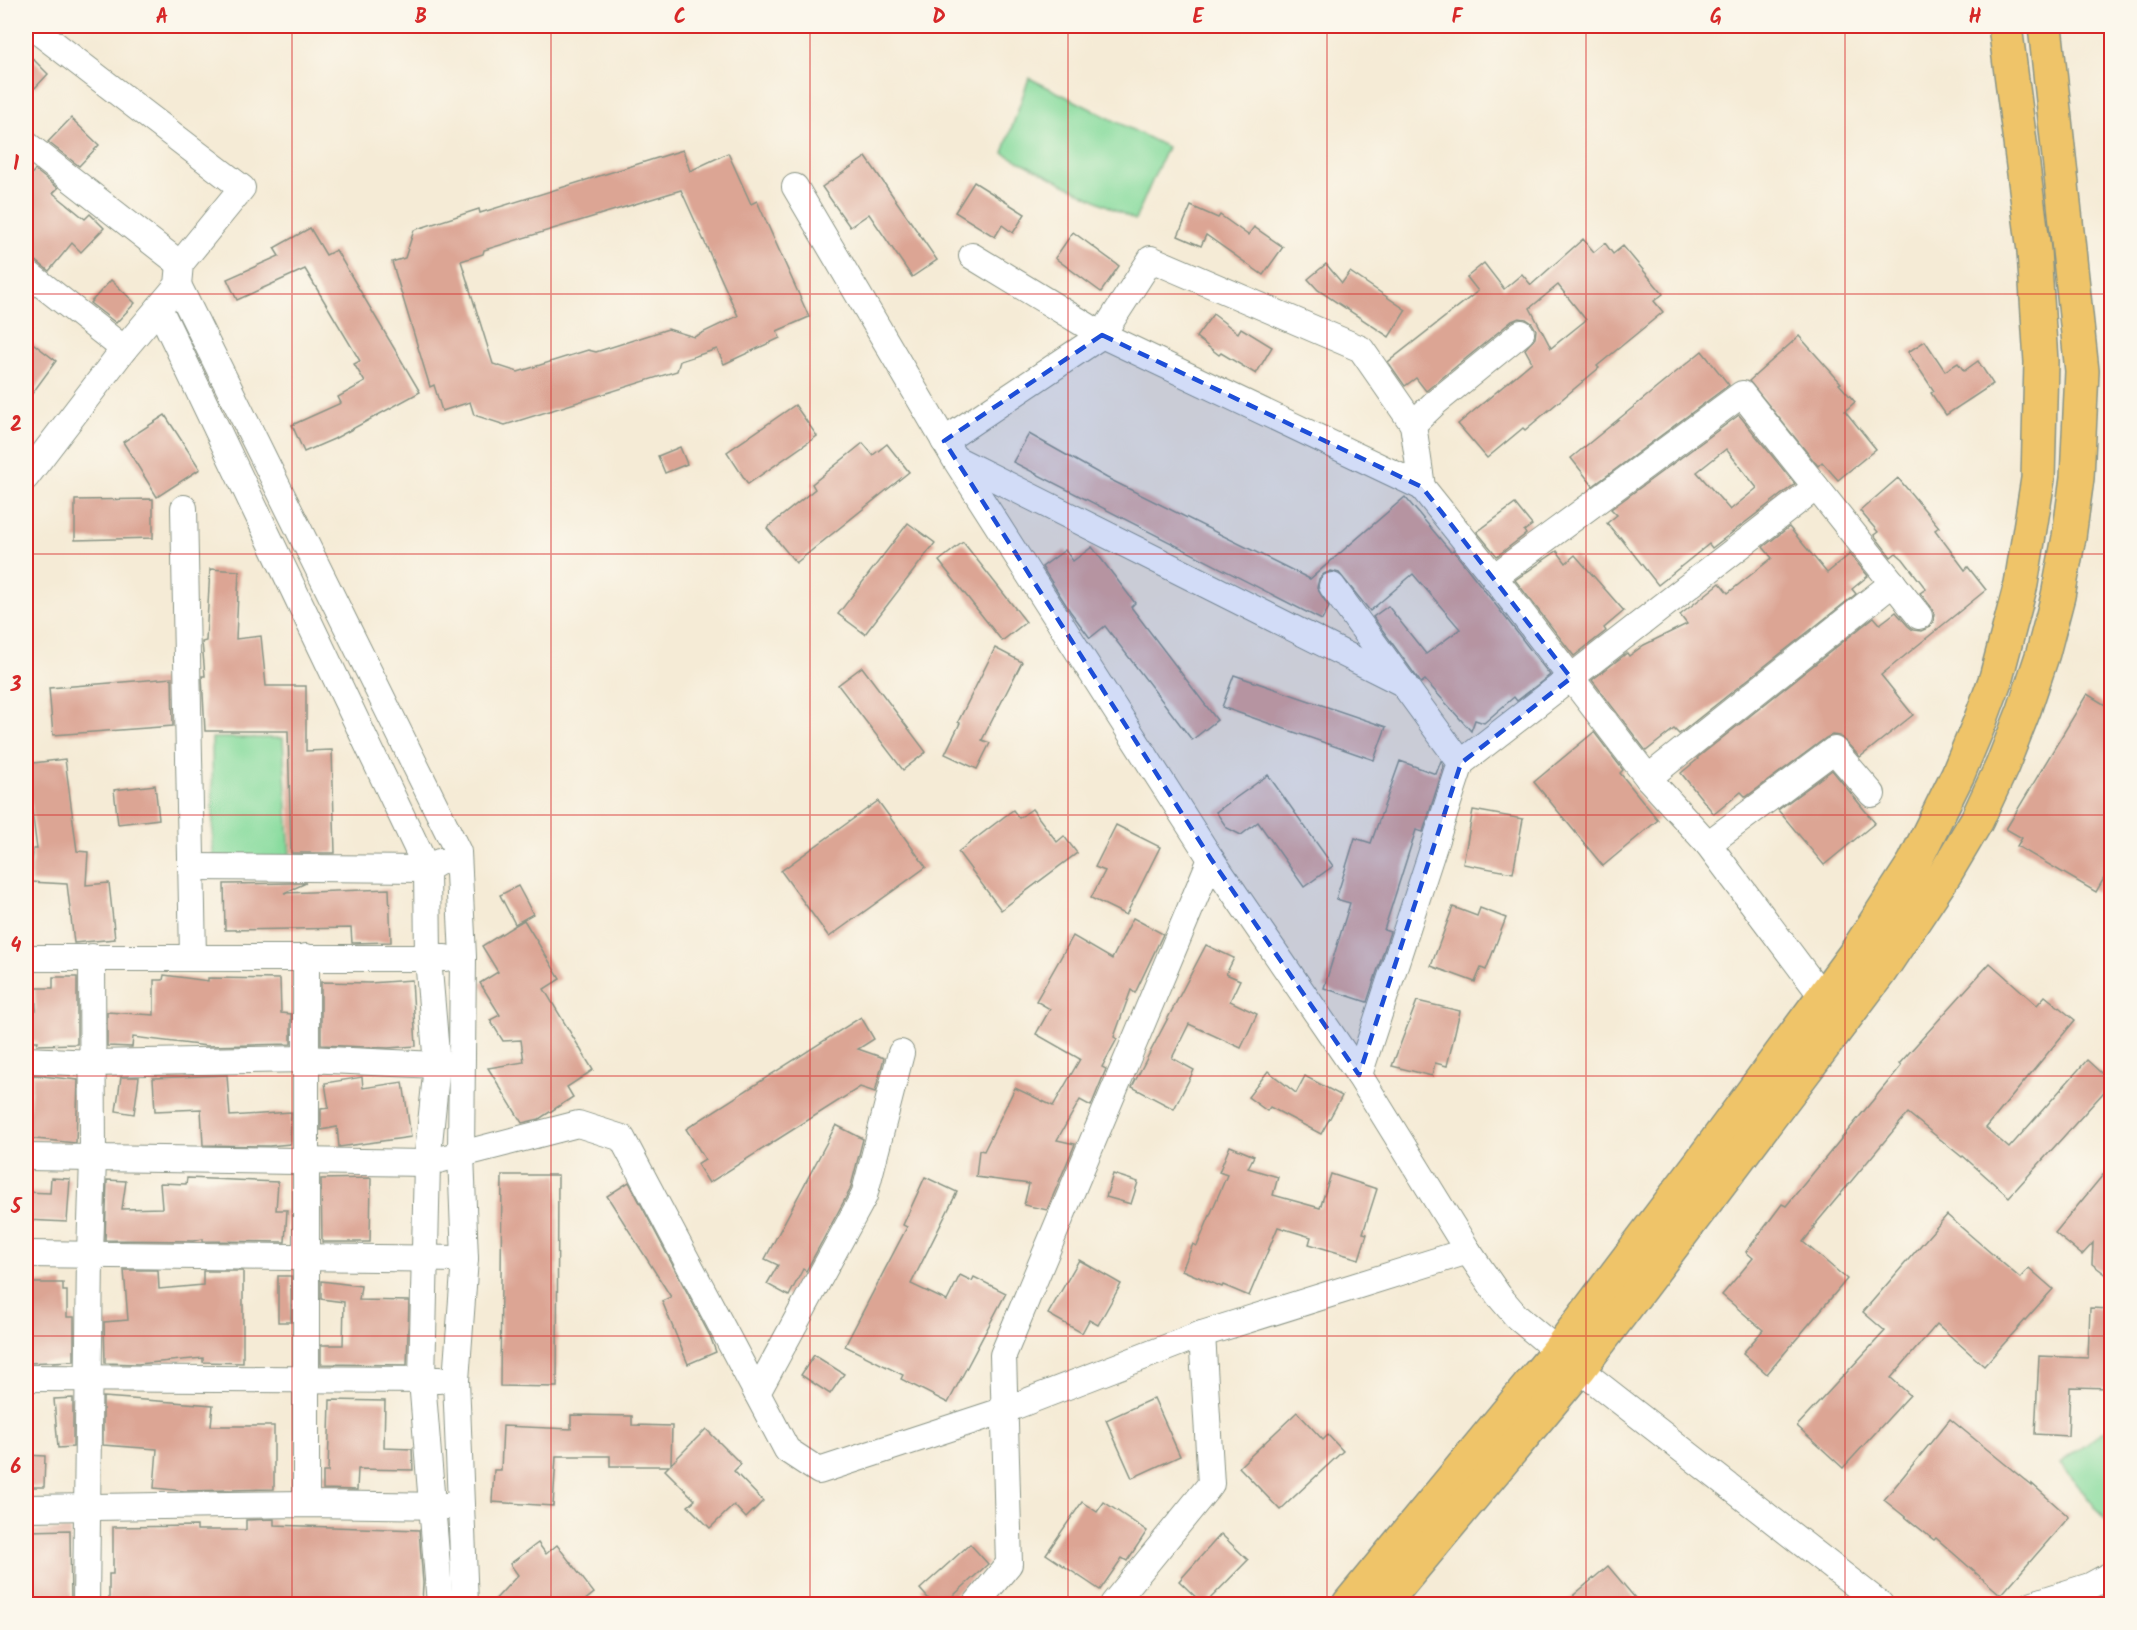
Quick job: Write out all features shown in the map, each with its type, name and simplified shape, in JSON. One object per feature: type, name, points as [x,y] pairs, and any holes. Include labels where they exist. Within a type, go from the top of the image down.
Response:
[{"type":"main road","points":[[1349,1605],[1569,1360],[1700,1163],[1857,951],[1886,907],[1914,863],[1940,811],[1986,706],[1996,678],[2021,584],[2038,479],[2041,362],[2034,251],[2005,26]]},
{"type":"main road","points":[[1383,1605],[1569,1360],[1786,1097],[1913,924],[1977,820],[2002,766],[2043,653],[2058,596],[2077,478],[2082,371],[2045,26]]},
{"type":"street","points":[[26,477],[124,349],[159,308],[179,275],[242,188],[31,26]]},
{"type":"street","points":[[26,144],[179,275],[458,852],[463,957],[461,1154],[465,1259],[456,1380],[465,1605]]},
{"type":"street","points":[[795,187],[950,450],[1211,859],[1359,1075],[1468,1251],[1499,1296],[1518,1317],[1569,1360],[1880,1605]]},
{"type":"street","points":[[972,256],[1102,335],[1422,487],[1648,778],[1708,844],[1822,996]]},
{"type":"street","points":[[950,450],[1102,335],[1151,259],[1361,349],[1413,424],[1422,487]]},
{"type":"street","points":[[30,286],[124,349]]},
{"type":"street","points":[[159,308],[428,869],[428,958],[436,1065],[427,1163],[422,1380],[440,1605]]},
{"type":"street","points":[[1413,424],[1435,403],[1521,333]]},
{"type":"street","points":[[1494,577],[1742,394],[1919,615]]},
{"type":"street","points":[[950,450],[1404,684]]},
{"type":"street","points":[[1359,1075],[1461,763],[1816,487]]},
{"type":"street","points":[[184,508],[193,957]]},
{"type":"street","points":[[1648,778],[1893,583]]},
{"type":"street","points":[[1332,586],[1461,763]]},
{"type":"street","points":[[1708,844],[1834,750],[1872,794]]},
{"type":"street","points":[[191,867],[428,869],[458,852]]},
{"type":"street","points":[[976,1605],[1009,1564],[1004,1355],[1211,859]]},
{"type":"street","points":[[86,1605],[93,1158],[92,957]]},
{"type":"street","points":[[306,957],[306,1504]]},
{"type":"street","points":[[26,958],[463,957]]},
{"type":"street","points":[[757,1393],[864,1196],[901,1053]]},
{"type":"street","points":[[26,1060],[93,1063],[307,1059],[436,1065]]},
{"type":"street","points":[[26,1156],[427,1163],[578,1124],[622,1138],[787,1450],[819,1471],[1005,1410],[1202,1334],[1468,1251]]},
{"type":"street","points":[[26,1254],[465,1259]]},
{"type":"street","points":[[1113,1605],[1211,1484],[1202,1334]]},
{"type":"street","points":[[26,1378],[456,1380]]},
{"type":"street","points":[[26,1508],[306,1504],[460,1507]]},
{"type":"street","points":[[2033,1605],[2099,1588]]},
{"type":"highlighted area","points":[[1102,335],[1422,487],[1571,678],[1461,763],[1359,1075],[1211,859],[944,441]]},
{"type":"green space","points":[[1029,78],[1167,147],[1135,220],[1003,153]]},
{"type":"green space","points":[[212,738],[283,738],[290,859],[213,858]]},
{"type":"green space","points":[[2111,1426],[2111,1527],[2060,1463]]},
{"type":"building","points":[[26,52],[48,74],[35,88],[26,78]]},
{"type":"building","points":[[71,118],[99,145],[79,166],[48,142]]},
{"type":"building","points":[[683,150],[690,171],[728,153],[751,204],[757,201],[809,317],[777,331],[780,338],[724,364],[717,349],[680,361],[677,371],[505,425],[474,415],[470,402],[442,411],[434,385],[430,387],[392,262],[405,258],[414,230],[479,209],[480,213]],"holes":[[[681,190],[738,316],[694,337],[668,329],[596,352],[588,350],[518,372],[493,364],[461,261],[483,254],[484,250]]]},
{"type":"building","points":[[866,157],[937,260],[912,277],[869,214],[850,227],[822,187]]},
{"type":"building","points":[[35,170],[58,188],[53,193],[85,219],[90,214],[104,228],[81,252],[72,243],[49,271],[35,260],[26,257],[26,180]]},
{"type":"building","points":[[974,182],[1025,214],[1013,233],[1002,225],[995,237],[955,212]]},
{"type":"building","points":[[1191,206],[1218,218],[1220,215],[1248,235],[1254,227],[1283,247],[1263,275],[1206,235],[1201,246],[1178,236]]},
{"type":"building","points":[[310,228],[326,255],[336,250],[420,392],[334,439],[304,452],[292,425],[341,403],[338,397],[365,382],[354,364],[360,361],[305,269],[237,300],[227,279],[279,256],[274,248]]},
{"type":"building","points":[[1073,232],[1119,266],[1101,292],[1055,258]]},
{"type":"building","points":[[1583,239],[1594,252],[1605,243],[1613,254],[1623,246],[1663,294],[1654,301],[1663,312],[1597,366],[1599,368],[1525,430],[1523,428],[1487,458],[1458,424],[1532,362],[1525,349],[1535,338],[1536,330],[1532,323],[1519,318],[1512,321],[1426,391],[1416,378],[1405,386],[1388,362],[1478,291],[1467,277],[1484,263],[1504,289],[1522,274],[1531,285]],"holes":[[[1558,285],[1586,320],[1551,348],[1530,308]]]},
{"type":"building","points":[[1326,264],[1342,283],[1350,272],[1406,310],[1389,337],[1318,290],[1308,279]]},
{"type":"building","points":[[111,280],[135,303],[116,323],[90,303]]},
{"type":"building","points":[[1213,314],[1238,333],[1241,328],[1272,347],[1256,374],[1221,353],[1219,355],[1196,337]]},
{"type":"building","points":[[1799,336],[1855,402],[1845,411],[1876,449],[1838,480],[1822,462],[1818,466],[1749,381]]},
{"type":"building","points":[[26,338],[56,361],[26,402]]},
{"type":"building","points":[[1925,341],[1945,371],[1958,363],[1964,371],[1978,361],[1993,384],[1946,415],[1931,393],[1934,391],[1908,352]]},
{"type":"building","points":[[1702,351],[1729,385],[1593,486],[1571,458]]},
{"type":"building","points":[[795,405],[817,436],[748,484],[727,452]]},
{"type":"building","points":[[165,415],[200,469],[157,497],[123,442]]},
{"type":"building","points":[[1739,415],[1795,484],[1712,548],[1709,544],[1658,585],[1607,523],[1617,515],[1611,509]],"holes":[[[1726,449],[1757,488],[1730,510],[1697,472]]]},
{"type":"building","points":[[1029,434],[1107,478],[1310,579],[1405,497],[1451,552],[1453,550],[1550,675],[1517,701],[1514,697],[1484,723],[1475,720],[1471,731],[1425,680],[1421,683],[1373,617],[1388,606],[1426,654],[1460,629],[1413,574],[1370,611],[1339,573],[1331,571],[1324,574],[1319,579],[1317,588],[1329,607],[1322,620],[1013,462]]},
{"type":"building","points":[[863,443],[873,455],[887,444],[909,472],[796,563],[767,528],[815,489],[812,484]]},
{"type":"building","points":[[680,447],[687,464],[665,473],[658,456]]},
{"type":"building","points":[[1898,478],[1939,527],[1935,530],[1965,570],[1968,567],[1986,590],[1881,675],[1913,715],[1860,757],[1840,736],[1832,735],[1746,797],[1741,792],[1714,814],[1681,773],[1697,758],[1874,617],[1880,624],[1896,612],[1913,630],[1921,631],[1933,622],[1934,614],[1931,607],[1920,593],[1926,589],[1903,559],[1896,553],[1891,557],[1874,535],[1878,532],[1860,511]]},
{"type":"building","points":[[153,499],[153,538],[75,540],[75,500]]},
{"type":"building","points":[[1515,504],[1532,525],[1524,531],[1526,534],[1497,556],[1477,532]]},
{"type":"building","points":[[908,523],[935,543],[865,634],[838,614]]},
{"type":"building","points":[[1789,527],[1827,573],[1850,554],[1868,576],[1852,589],[1856,594],[1679,734],[1674,729],[1646,751],[1592,680],[1627,653],[1629,656],[1644,645],[1687,624],[1680,615],[1720,583],[1728,593],[1772,558],[1763,547]]},
{"type":"building","points":[[963,542],[1026,622],[1002,641],[939,561]]},
{"type":"building","points":[[1092,547],[1135,603],[1131,607],[1217,720],[1192,740],[1105,626],[1090,638],[1042,567],[1065,550],[1073,561]]},
{"type":"building","points":[[1557,551],[1566,563],[1575,555],[1624,611],[1604,628],[1606,631],[1574,656],[1515,580]]},
{"type":"building","points":[[210,569],[239,571],[236,639],[261,636],[266,686],[306,686],[306,751],[332,750],[335,853],[291,853],[288,731],[205,731],[202,676],[205,676],[202,642],[206,641]]},
{"type":"building","points":[[995,648],[1022,662],[982,740],[990,743],[977,769],[945,754],[960,723],[958,722]]},
{"type":"building","points":[[862,667],[926,752],[903,770],[838,685]]},
{"type":"building","points":[[1234,675],[1386,727],[1374,760],[1222,707]]},
{"type":"building","points":[[172,678],[173,726],[53,735],[49,688]]},
{"type":"building","points":[[2087,694],[2112,709],[2112,865],[2096,892],[2017,846],[2022,838],[2006,829]]},
{"type":"building","points":[[1594,732],[1623,770],[1620,773],[1658,820],[1603,866],[1534,782]]},
{"type":"building","points":[[65,759],[77,851],[88,852],[86,885],[109,883],[115,939],[74,943],[67,884],[31,882],[33,849],[37,849],[26,764]]},
{"type":"building","points":[[1400,761],[1436,774],[1441,761],[1444,766],[1423,832],[1416,830],[1384,930],[1390,932],[1367,1002],[1324,988],[1350,903],[1336,899],[1355,838],[1371,843]]},
{"type":"building","points":[[1832,770],[1875,823],[1824,865],[1778,810]]},
{"type":"building","points":[[1268,775],[1333,866],[1304,887],[1258,822],[1241,835],[1227,828],[1216,812]]},
{"type":"building","points":[[155,785],[159,819],[118,824],[114,790]]},
{"type":"building","points":[[878,801],[926,867],[829,937],[781,871]]},
{"type":"building","points":[[1032,809],[1057,842],[1064,836],[1077,853],[1001,910],[958,852],[1013,810],[1019,818]]},
{"type":"building","points":[[1473,810],[1523,819],[1513,873],[1463,864]]},
{"type":"building","points":[[1116,825],[1160,847],[1126,915],[1091,898],[1105,871],[1095,867]]},
{"type":"building","points":[[306,883],[284,893],[389,889],[391,942],[352,943],[351,928],[225,930],[224,884]]},
{"type":"building","points":[[518,886],[533,914],[515,924],[500,895]]},
{"type":"building","points":[[1453,907],[1477,916],[1480,908],[1506,918],[1486,970],[1481,968],[1475,982],[1431,966]]},
{"type":"building","points":[[1133,918],[1163,934],[1135,993],[1131,990],[1114,1037],[1117,1039],[1102,1067],[1106,1069],[1091,1106],[1080,1100],[1057,1140],[1075,1144],[1047,1210],[1024,1205],[1029,1184],[976,1177],[979,1150],[984,1151],[1015,1088],[1053,1106],[1080,1059],[1036,1034],[1050,1009],[1036,1001],[1073,936],[1112,959]]},
{"type":"building","points":[[524,920],[560,979],[544,989],[593,1070],[567,1087],[573,1097],[539,1119],[522,1123],[488,1068],[524,1062],[521,1040],[503,1041],[490,1020],[500,1015],[480,983],[498,972],[482,946]]},
{"type":"building","points":[[1206,945],[1234,958],[1226,974],[1240,980],[1230,1001],[1257,1014],[1241,1048],[1189,1024],[1172,1058],[1194,1070],[1174,1109],[1132,1087]]},
{"type":"building","points":[[1990,963],[2037,1005],[2045,996],[2075,1020],[1986,1128],[2009,1148],[2087,1060],[2112,1083],[2009,1197],[1963,1156],[1908,1113],[1803,1242],[1847,1279],[1767,1374],[1743,1353],[1763,1330],[1722,1295],[1753,1258],[1746,1252],[1782,1204],[1786,1206],[1901,1066],[1899,1064]]},
{"type":"building","points":[[164,975],[208,981],[208,978],[280,979],[281,1013],[291,1014],[291,1044],[207,1046],[133,1037],[132,1047],[107,1046],[107,1012],[154,1015],[154,980],[163,980]]},
{"type":"building","points":[[53,977],[77,977],[77,1044],[37,1045],[38,1041],[26,1041],[26,1010],[36,1010],[35,988],[53,988]]},
{"type":"building","points":[[412,980],[416,1046],[388,1048],[321,1045],[321,982],[370,983]]},
{"type":"building","points":[[1417,1001],[1460,1011],[1447,1066],[1435,1063],[1432,1076],[1392,1066]]},
{"type":"building","points":[[861,1017],[874,1039],[858,1049],[884,1058],[875,1092],[860,1087],[709,1183],[697,1164],[705,1159],[686,1129]]},
{"type":"building","points":[[1268,1071],[1296,1093],[1305,1076],[1342,1096],[1321,1134],[1270,1107],[1267,1111],[1248,1097]]},
{"type":"building","points":[[33,1075],[78,1080],[76,1143],[26,1138]]},
{"type":"building","points":[[227,1075],[230,1116],[291,1112],[290,1144],[203,1145],[201,1109],[155,1111],[153,1078]]},
{"type":"building","points":[[121,1077],[139,1077],[134,1114],[116,1111]]},
{"type":"building","points":[[362,1077],[363,1088],[403,1082],[411,1137],[339,1147],[337,1127],[321,1130],[321,1109],[329,1108],[325,1083]]},
{"type":"building","points":[[836,1125],[863,1139],[850,1190],[806,1271],[803,1269],[789,1296],[767,1284],[778,1265],[765,1259]]},
{"type":"building","points":[[1230,1146],[1254,1156],[1248,1168],[1278,1177],[1273,1195],[1320,1208],[1331,1174],[1377,1189],[1363,1233],[1367,1234],[1359,1259],[1309,1244],[1311,1237],[1278,1227],[1249,1296],[1182,1270],[1193,1244],[1197,1246],[1227,1175],[1219,1172]]},
{"type":"building","points":[[2112,1164],[2112,1279],[2092,1264],[2093,1243],[2082,1255],[2055,1233]]},
{"type":"building","points":[[1113,1174],[1138,1182],[1131,1204],[1106,1197]]},
{"type":"building","points":[[502,1175],[558,1175],[557,1387],[500,1386]]},
{"type":"building","points":[[925,1177],[957,1192],[911,1284],[947,1301],[960,1275],[972,1281],[974,1277],[1006,1293],[948,1403],[901,1379],[903,1375],[845,1346],[907,1227],[903,1225]]},
{"type":"building","points":[[51,1178],[70,1179],[67,1222],[26,1220],[26,1192],[50,1193]]},
{"type":"building","points":[[187,1178],[278,1182],[276,1210],[287,1210],[285,1242],[203,1241],[203,1239],[193,1241],[105,1240],[107,1180],[126,1181],[122,1209],[162,1208],[160,1183],[186,1184]]},
{"type":"building","points":[[371,1178],[370,1242],[322,1242],[321,1179]]},
{"type":"building","points":[[629,1182],[710,1336],[716,1352],[688,1364],[662,1301],[671,1297],[607,1196]]},
{"type":"building","points":[[1947,1215],[2020,1278],[2029,1268],[2053,1289],[1984,1366],[1937,1324],[1891,1378],[1910,1395],[1843,1468],[1797,1426],[1885,1331],[1863,1312]]},
{"type":"building","points":[[1079,1260],[1121,1284],[1098,1325],[1089,1320],[1082,1333],[1048,1314]]},
{"type":"building","points":[[124,1270],[158,1270],[159,1289],[203,1285],[203,1271],[243,1271],[243,1363],[203,1362],[203,1358],[138,1364],[105,1363],[104,1322],[128,1320]]},
{"type":"building","points":[[278,1276],[291,1276],[291,1322],[278,1322]]},
{"type":"building","points":[[321,1281],[361,1286],[359,1300],[409,1301],[407,1365],[321,1364],[321,1345],[343,1345],[344,1302],[321,1299]]},
{"type":"building","points":[[26,1283],[63,1283],[63,1291],[67,1291],[67,1317],[74,1317],[74,1361],[26,1363]]},
{"type":"building","points":[[2090,1308],[2112,1309],[2112,1388],[2070,1387],[2068,1436],[2035,1434],[2039,1356],[2088,1358]]},
{"type":"building","points":[[814,1355],[844,1374],[830,1394],[801,1375]]},
{"type":"building","points":[[103,1397],[213,1405],[211,1426],[274,1426],[274,1489],[185,1491],[154,1488],[157,1449],[103,1445]]},
{"type":"building","points":[[73,1398],[73,1447],[58,1448],[54,1399]]},
{"type":"building","points":[[1154,1398],[1180,1456],[1132,1478],[1106,1420]]},
{"type":"building","points":[[330,1400],[385,1401],[384,1448],[412,1449],[413,1470],[358,1469],[357,1490],[323,1489],[323,1472],[328,1472]]},
{"type":"building","points":[[1297,1412],[1323,1440],[1328,1435],[1343,1451],[1280,1510],[1239,1467]]},
{"type":"building","points":[[571,1415],[632,1416],[632,1425],[672,1426],[671,1464],[706,1429],[741,1464],[734,1471],[763,1501],[746,1518],[734,1505],[710,1528],[688,1506],[695,1500],[665,1470],[669,1466],[610,1466],[610,1456],[556,1456],[553,1506],[492,1502],[494,1470],[501,1470],[503,1426],[571,1429]]},
{"type":"building","points":[[1950,1419],[2032,1486],[2032,1484],[2069,1517],[2001,1595],[1936,1538],[1934,1540],[1884,1500]]},
{"type":"building","points":[[26,1455],[45,1456],[44,1487],[26,1487]]},
{"type":"building","points":[[1082,1502],[1097,1512],[1104,1502],[1147,1531],[1127,1561],[1122,1558],[1100,1590],[1046,1554]]},
{"type":"building","points":[[274,1519],[274,1525],[419,1530],[423,1583],[422,1605],[109,1605],[109,1574],[113,1574],[113,1527],[197,1526],[197,1530],[246,1530],[246,1520]]},
{"type":"building","points":[[70,1530],[71,1605],[26,1605],[28,1531]]},
{"type":"building","points":[[1221,1534],[1248,1560],[1204,1605],[1179,1581]]},
{"type":"building","points":[[538,1543],[546,1554],[557,1545],[594,1593],[579,1605],[490,1605],[518,1575],[510,1564]]},
{"type":"building","points":[[970,1544],[988,1564],[943,1605],[934,1605],[920,1589]]},
{"type":"building","points":[[1608,1566],[1641,1605],[1562,1605]]}]
